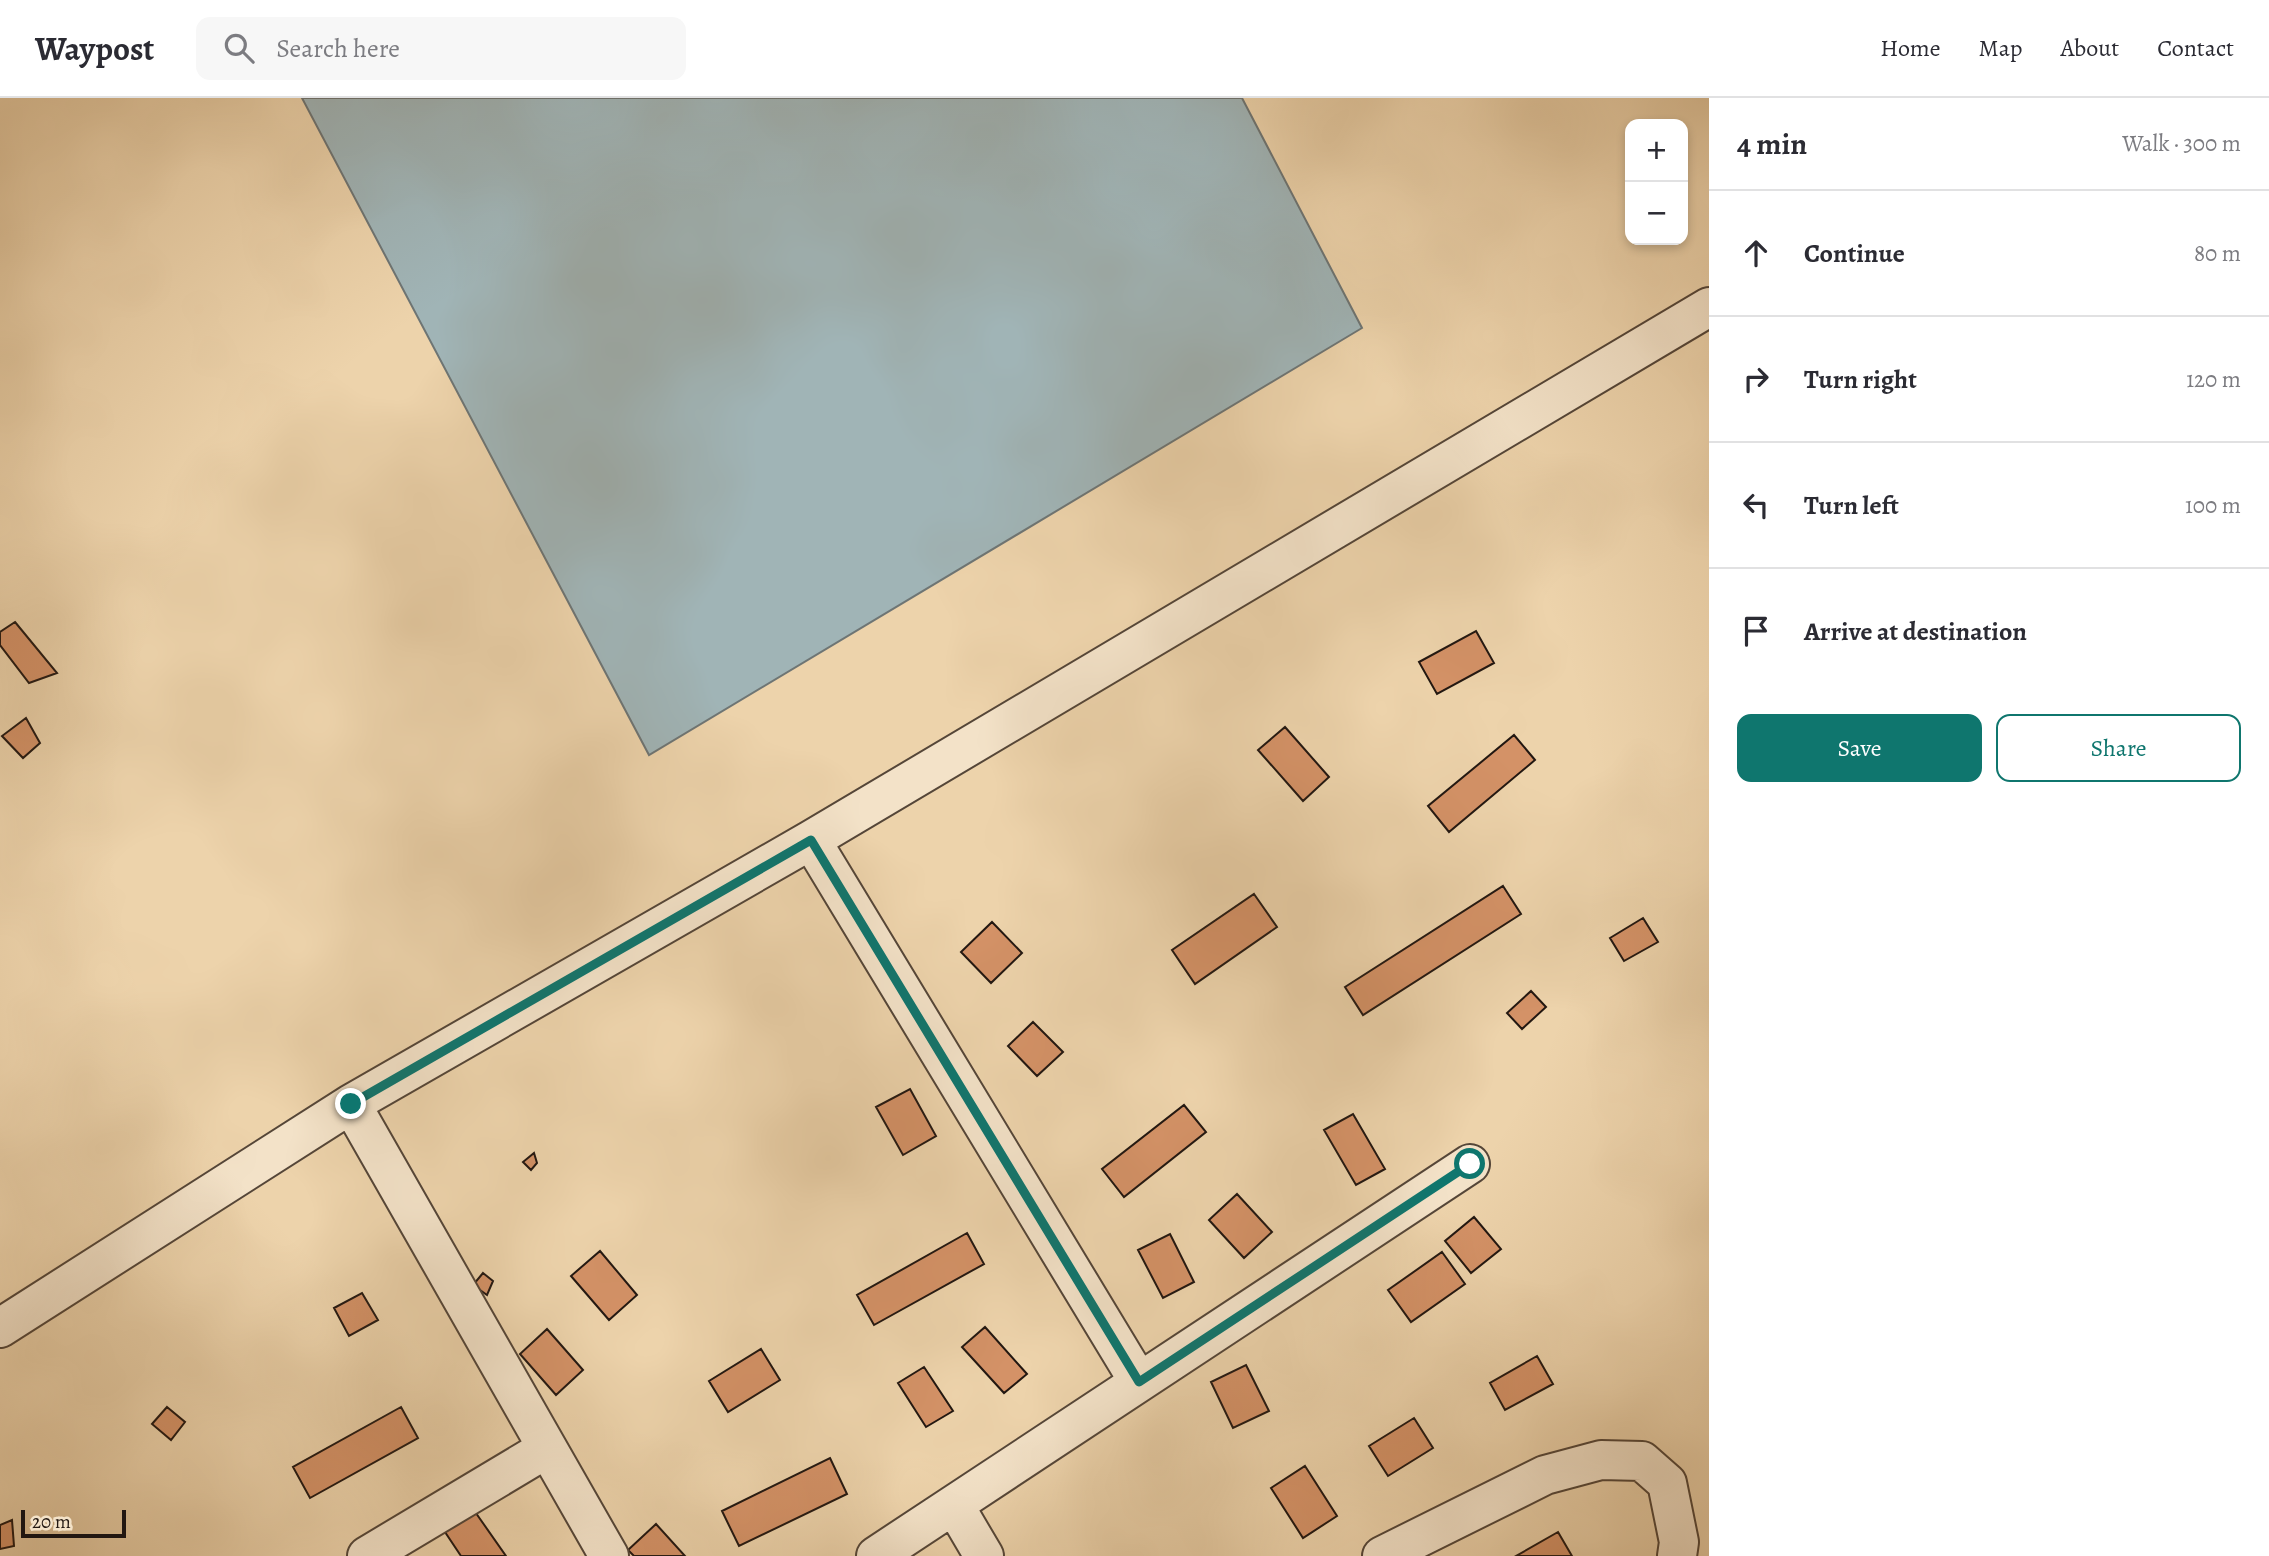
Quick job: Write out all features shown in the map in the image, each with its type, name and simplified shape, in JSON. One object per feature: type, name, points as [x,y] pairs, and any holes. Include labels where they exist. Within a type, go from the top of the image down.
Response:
[{"type":"street","points":[[0,1328],[351,1104],[811,840],[1709,307]]},
{"type":"street","points":[[811,840],[1139,1382]]},
{"type":"street","points":[[351,1104],[609,1556]]},
{"type":"street","points":[[876,1556],[1470,1164]]},
{"type":"street","points":[[367,1556],[546,1449]]},
{"type":"street","points":[[1382,1556],[1545,1475],[1601,1460],[1642,1461],[1667,1483],[1679,1542],[1677,1556]]},
{"type":"street","points":[[954,1505],[984,1556]]},
{"type":"shaded area","points":[[302,98],[1242,98],[1362,328],[649,755]]},
{"type":"building","points":[[15,622],[57,673],[29,683],[0,645],[0,632]]},
{"type":"building","points":[[1476,631],[1494,663],[1437,694],[1419,662]]},
{"type":"building","points":[[26,718],[40,743],[23,758],[2,736]]},
{"type":"building","points":[[1285,727],[1329,777],[1303,801],[1258,750]]},
{"type":"building","points":[[1514,735],[1535,760],[1449,832],[1428,806]]},
{"type":"building","points":[[1503,886],[1521,914],[1363,1015],[1345,987]]},
{"type":"building","points":[[1254,894],[1277,927],[1195,984],[1172,950]]},
{"type":"building","points":[[1643,918],[1658,942],[1624,961],[1610,938]]},
{"type":"building","points":[[992,922],[1022,953],[991,983],[961,952]]},
{"type":"building","points":[[1531,991],[1546,1007],[1522,1029],[1507,1013]]},
{"type":"building","points":[[1033,1022],[1063,1052],[1037,1076],[1008,1046]]},
{"type":"building","points":[[910,1089],[936,1136],[903,1155],[876,1107]]},
{"type":"building","points":[[1184,1105],[1206,1132],[1124,1197],[1102,1169]]},
{"type":"building","points":[[1353,1114],[1385,1169],[1356,1185],[1324,1130]]},
{"type":"building","points":[[534,1153],[537,1163],[531,1170],[523,1162]]},
{"type":"building","points":[[1237,1194],[1272,1232],[1244,1258],[1209,1220]]},
{"type":"building","points":[[1474,1217],[1501,1249],[1471,1273],[1445,1241]]},
{"type":"building","points":[[967,1233],[984,1264],[874,1325],[857,1295]]},
{"type":"building","points":[[1170,1234],[1194,1282],[1163,1298],[1138,1250]]},
{"type":"building","points":[[600,1251],[637,1295],[609,1320],[571,1276]]},
{"type":"building","points":[[1442,1252],[1465,1284],[1411,1322],[1388,1290]]},
{"type":"building","points":[[483,1273],[493,1281],[487,1295],[473,1285]]},
{"type":"building","points":[[362,1293],[378,1320],[349,1336],[334,1308]]},
{"type":"building","points":[[985,1327],[1027,1374],[1004,1393],[962,1347]]},
{"type":"building","points":[[547,1329],[583,1370],[556,1395],[520,1354]]},
{"type":"building","points":[[761,1349],[780,1380],[728,1412],[709,1381]]},
{"type":"building","points":[[1537,1356],[1553,1384],[1505,1410],[1490,1383]]},
{"type":"building","points":[[1246,1365],[1269,1411],[1233,1428],[1211,1382]]},
{"type":"building","points":[[924,1367],[953,1411],[926,1427],[898,1383]]},
{"type":"building","points":[[167,1407],[185,1422],[171,1440],[152,1424]]},
{"type":"building","points":[[401,1407],[418,1438],[310,1498],[293,1467]]},
{"type":"building","points":[[1414,1418],[1433,1448],[1388,1476],[1369,1446]]},
{"type":"building","points":[[830,1458],[847,1494],[739,1546],[722,1511]]},
{"type":"building","points":[[1305,1466],[1337,1516],[1303,1538],[1271,1488]]},
{"type":"building","points":[[471,1506],[506,1556],[461,1556],[441,1526]]},
{"type":"building","points":[[12,1520],[14,1546],[0,1549],[0,1525]]},
{"type":"building","points":[[656,1524],[685,1556],[634,1556],[628,1550]]},
{"type":"building","points":[[1558,1532],[1572,1556],[1516,1556]]},
{"type":"route","points":[[351,1104],[811,840],[1139,1382],[1470,1164]]}]
